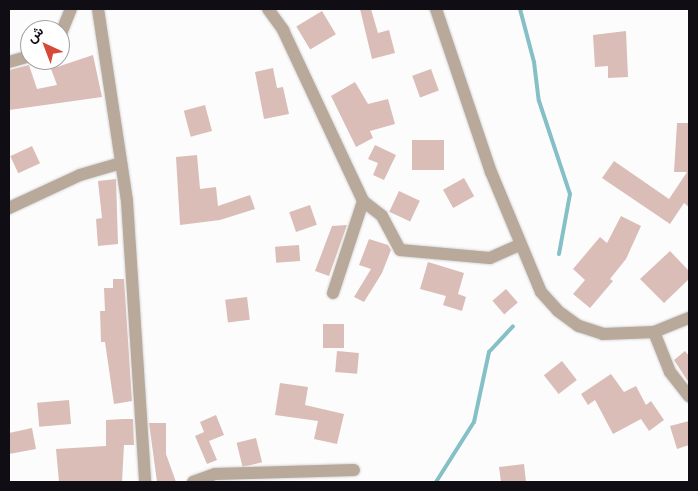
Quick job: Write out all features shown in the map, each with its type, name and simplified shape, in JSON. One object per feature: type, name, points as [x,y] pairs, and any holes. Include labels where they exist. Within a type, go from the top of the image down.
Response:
[{"type":"street","points":[[98,9],[121,163],[145,482]]},
{"type":"street","points":[[268,9],[283,30],[363,202],[382,216],[400,250],[490,258],[519,245]]},
{"type":"street","points":[[436,9],[519,245],[541,292],[558,311],[579,326],[603,334],[654,332],[689,318]]},
{"type":"street","points":[[9,208],[80,175],[121,163]]},
{"type":"street","points":[[333,293],[363,202]]},
{"type":"street","points":[[654,332],[670,372],[689,396]]},
{"type":"street","points":[[193,482],[215,474],[354,470]]},
{"type":"building","points":[[360,9],[371,9],[378,33],[389,30],[395,53],[372,59]]},
{"type":"building","points":[[322,11],[336,34],[310,50],[296,26]]},
{"type":"building","points":[[626,31],[628,77],[608,78],[608,66],[595,67],[593,35]]},
{"type":"building","points":[[93,55],[102,97],[9,110],[9,70],[20,67],[20,70],[31,70],[37,89],[57,85],[51,70],[70,70],[70,63]]},
{"type":"building","points":[[273,68],[277,88],[283,87],[289,114],[264,119],[255,72]]},
{"type":"building","points":[[431,69],[439,91],[420,97],[412,76]]},
{"type":"building","points":[[355,82],[368,104],[388,99],[395,124],[370,131],[373,138],[356,147],[331,96]]},
{"type":"building","points":[[205,105],[212,131],[191,137],[184,111]]},
{"type":"building","points":[[677,123],[689,123],[689,207],[684,203],[670,224],[602,178],[614,161],[669,199],[687,172],[674,172]]},
{"type":"building","points":[[412,140],[444,140],[444,170],[412,170]]},
{"type":"building","points":[[375,145],[396,155],[384,180],[373,175],[378,163],[368,159]]},
{"type":"building","points":[[32,146],[40,163],[18,173],[10,156]]},
{"type":"building","points":[[197,155],[200,189],[216,187],[218,206],[250,195],[255,209],[220,220],[180,225],[176,157]]},
{"type":"building","points":[[464,178],[474,196],[453,208],[443,190]]},
{"type":"building","points":[[116,179],[118,244],[98,246],[96,219],[102,218],[98,181]]},
{"type":"building","points":[[399,191],[420,201],[410,222],[389,212]]},
{"type":"building","points":[[310,205],[317,225],[296,232],[289,212]]},
{"type":"building","points":[[621,216],[641,226],[626,259],[610,279],[613,281],[590,308],[573,294],[585,280],[573,269],[600,237],[607,243]]},
{"type":"building","points":[[347,225],[329,276],[315,271],[332,226]]},
{"type":"building","points":[[369,239],[388,245],[391,250],[382,273],[364,302],[354,297],[371,269],[359,265]]},
{"type":"building","points":[[299,245],[300,261],[276,263],[275,247]]},
{"type":"building","points":[[670,251],[689,271],[689,279],[664,303],[640,279]]},
{"type":"building","points":[[428,262],[464,273],[458,294],[466,297],[462,311],[443,305],[446,296],[420,289]]},
{"type":"building","points":[[113,279],[124,279],[132,401],[114,404],[105,342],[101,342],[100,311],[105,311],[104,288],[113,288]]},
{"type":"building","points":[[506,289],[518,303],[504,314],[492,301]]},
{"type":"building","points":[[247,297],[250,320],[228,323],[225,300]]},
{"type":"building","points":[[323,324],[344,324],[344,348],[323,348]]},
{"type":"building","points":[[337,351],[359,353],[357,374],[335,372]]},
{"type":"building","points":[[685,351],[689,356],[689,383],[674,360]]},
{"type":"building","points":[[562,361],[577,380],[559,394],[544,375]]},
{"type":"building","points":[[611,374],[624,392],[636,386],[646,405],[651,401],[664,420],[649,431],[641,419],[613,434],[595,400],[588,405],[581,394]]},
{"type":"building","points":[[280,383],[308,387],[305,405],[344,414],[337,444],[314,439],[318,421],[275,415]]},
{"type":"building","points":[[69,400],[71,424],[39,427],[37,403]]},
{"type":"building","points":[[216,415],[224,435],[209,441],[217,460],[207,464],[195,436],[204,432],[200,422]]},
{"type":"building","points":[[133,419],[134,445],[124,445],[122,482],[59,482],[56,449],[106,446],[106,420]]},
{"type":"building","points":[[689,421],[689,445],[677,449],[670,426]]},
{"type":"building","points":[[149,423],[166,423],[166,454],[176,482],[157,482]]},
{"type":"building","points":[[32,428],[36,449],[9,454],[9,433]]},
{"type":"building","points":[[256,438],[262,462],[243,467],[237,443]]},
{"type":"building","points":[[524,464],[526,482],[501,482],[499,467]]},
{"type":"waterway","points":[[520,9],[534,62],[539,101],[570,194],[559,254]]},
{"type":"waterway","points":[[436,482],[474,422],[489,352],[513,326]]}]
